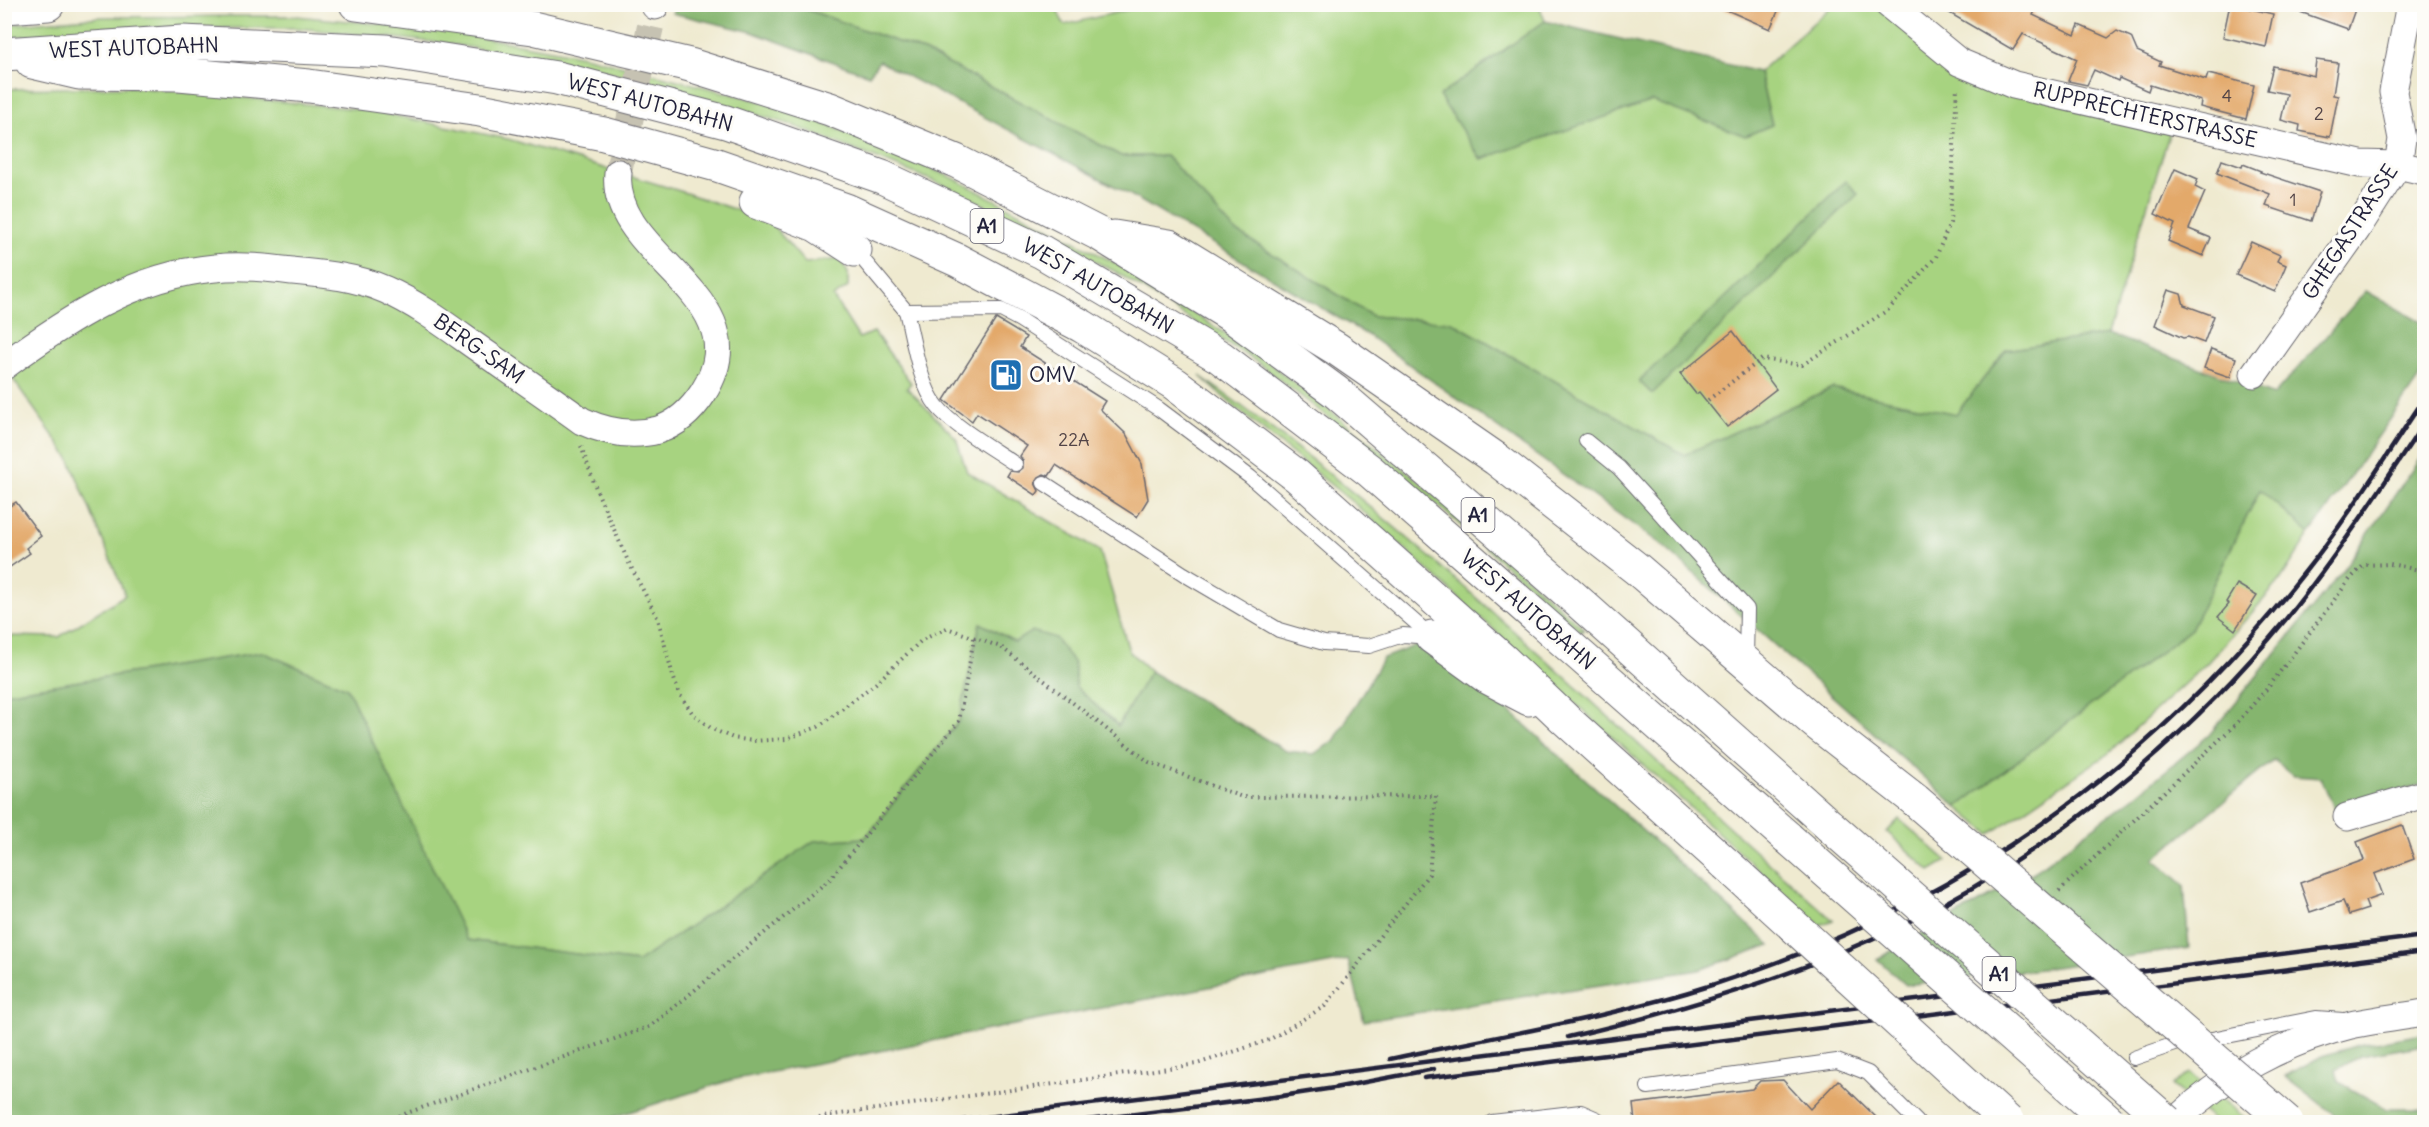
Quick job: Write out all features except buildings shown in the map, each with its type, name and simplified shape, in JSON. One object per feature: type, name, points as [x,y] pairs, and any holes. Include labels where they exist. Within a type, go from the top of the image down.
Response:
[{"type":"highway","points":[[4,7],[48,4]]},
{"type":"highway","name":"WEST AUTOBAHN","points":[[356,4],[533,28],[690,65],[830,110],[956,161],[1101,235],[1229,314],[1335,392],[1563,588],[2167,1122]]},
{"type":"highway","name":"WEST AUTOBAHN","points":[[4,54],[182,42],[386,51],[557,78],[726,122],[882,177],[1042,252],[1220,357],[1370,471],[2110,1122]]},
{"type":"highway","points":[[4,54],[79,73],[179,74],[309,86],[457,107],[604,135],[717,165],[846,210],[957,260],[1082,326],[1175,384],[1297,476],[1503,660],[2008,1122]]},
{"type":"highway","points":[[654,149],[710,184],[816,225],[855,250]]},
{"type":"highway","points":[[1101,235],[1169,246],[1337,349],[1496,459],[1637,569],[1816,723],[1915,800],[2287,1122]]},
{"type":"highway","points":[[1432,638],[1487,677],[1564,718]]},
{"type":"street","name":"RUPPRECHTERSTRASSE","points":[[1888,4],[1959,62],[2014,85],[2360,164],[2398,165],[2424,171]]},
{"type":"street","name":"GHEGASTRASSE","points":[[2254,374],[2398,165],[2402,139],[2393,92],[2410,4]]},
{"type":"street","name":"BERG-SAM","points":[[4,366],[46,336],[130,289],[159,277],[218,267],[256,267],[354,279],[383,288],[427,313],[582,421],[598,428],[620,432],[642,434],[661,429],[686,415],[699,399],[708,385],[717,349],[712,323],[700,301],[630,223],[621,204],[618,173]]},
{"type":"street","points":[[2347,817],[2424,794]]},
{"type":"street","points":[[2175,1122],[2204,1097],[2252,1064],[2302,1042],[2352,1025],[2424,1013]]},
{"type":"lane","points":[[855,250],[906,310],[925,382],[937,406],[973,437],[1015,464]]},
{"type":"lane","points":[[906,310],[1001,310],[1020,320],[1159,409],[1250,477],[1432,638]]},
{"type":"lane","points":[[1586,441],[1619,468],[1747,609],[1746,663]]},
{"type":"lane","points":[[1044,483],[1184,574],[1279,630],[1324,643],[1369,646],[1403,635],[1432,638]]},
{"type":"lane","points":[[2134,1058],[2181,1042],[2212,1039],[2316,1018],[2340,1018],[2352,1025]]},
{"type":"lane","points":[[1648,1087],[1837,1061],[1868,1073],[1917,1122]]},
{"type":"lane","points":[[1492,1122],[1581,1112],[1599,1122]]},
{"type":"path","points":[[1708,400],[1762,359],[1802,365],[1888,310],[1936,257],[1950,223],[1959,62]]},
{"type":"path","points":[[580,446],[628,561],[658,619],[680,695],[693,714],[712,729],[734,738],[753,741],[786,738],[818,727],[876,683],[922,640],[947,628],[1001,647],[1149,762],[1242,796],[1436,796],[1429,874],[1325,1006],[1269,1040],[1197,1064],[833,1115],[802,1122]]},
{"type":"path","points":[[2054,895],[2235,725],[2270,686],[2350,579],[2364,565],[2390,564],[2424,572]]},
{"type":"path","points":[[382,1122],[651,1026],[803,902],[829,880],[959,721],[974,638]]},
{"type":"green space","points":[[1153,4],[1539,5],[1545,21],[1440,96],[1481,159],[1652,101],[1746,136],[1772,124],[1759,72],[1833,5],[1875,5],[1943,64],[2170,131],[2108,334],[2006,350],[1956,414],[1832,388],[1684,455],[1452,322],[1372,316],[1234,230],[1166,156],[1121,156],[926,52],[794,5],[1055,5],[1064,25]]},
{"type":"green space","points":[[676,5],[794,5],[926,52],[1121,156],[1166,156],[1234,230],[1372,316],[1452,322],[1684,455],[1832,388],[1956,414],[2006,350],[2108,334],[2274,395],[2366,291],[2424,324],[2424,371],[2310,534],[2260,490],[2191,629],[1957,807],[1662,545],[1369,336],[1129,194],[879,61],[869,75],[752,32],[672,13]]},
{"type":"green space","points":[[296,16],[441,30],[584,56],[790,109],[953,178],[1119,265],[1260,356],[1413,476],[1584,629],[1581,632],[1409,480],[1257,362],[1116,272],[951,188],[792,125],[593,67],[443,43],[297,28],[103,28],[5,38],[5,25],[101,17]]},
{"type":"green space","points":[[1545,21],[1759,72],[1772,125],[1745,136],[1652,101],[1481,159],[1439,96]]},
{"type":"green space","points":[[132,87],[367,110],[508,139],[680,191],[769,221],[805,263],[840,259],[848,273],[848,287],[833,297],[859,338],[874,332],[911,383],[907,388],[956,438],[967,472],[1100,551],[1129,651],[1150,671],[1119,726],[1076,687],[1074,663],[1015,642],[980,623],[959,721],[865,838],[814,841],[638,962],[466,940],[347,688],[262,652],[5,693],[5,636],[59,637],[125,595],[69,458],[5,368],[5,89]]},
{"type":"green space","points":[[1846,181],[1858,194],[1652,394],[1639,381]]},
{"type":"green space","points":[[1200,376],[1366,503],[1524,640],[1833,920],[1820,925],[1356,505],[1237,409]]},
{"type":"green space","points":[[2423,454],[2424,784],[2335,810],[2321,778],[2294,776],[2274,760],[2154,859],[2184,885],[2189,948],[1906,985],[1877,959],[2034,872],[2135,796],[2209,735],[2344,569]]},
{"type":"green space","points":[[2260,490],[2310,534],[2279,582],[2208,662],[2109,753],[1990,834],[1957,807],[2191,629]]},
{"type":"green space","points":[[980,623],[1015,642],[1032,631],[1055,638],[1074,663],[1076,687],[1118,726],[1150,671],[1286,751],[1314,754],[1334,741],[1383,658],[1417,645],[1475,680],[1770,945],[1699,970],[1364,1021],[1348,960],[731,1080],[598,1122],[5,1122],[5,693],[262,652],[347,688],[467,940],[638,962],[814,841],[865,838],[959,721]]},
{"type":"green space","points":[[1899,819],[1947,861],[1930,871],[1887,832]]},
{"type":"green space","points":[[2424,1034],[2424,1045],[2360,1056],[2336,1070],[2339,1082],[2387,1109],[2424,1109],[2424,1122],[2344,1122],[2285,1076],[2322,1056],[2358,1045]]},
{"type":"green space","points":[[2189,1073],[2250,1122],[2215,1122],[2172,1085]]},
{"type":"tunnel","points":[[618,173],[655,6]]},
{"type":"railway","points":[[1390,1059],[1594,1017],[1715,984],[1803,952],[1887,915],[1966,872],[2041,824],[2113,770],[2180,710],[2244,644],[2320,552],[2424,399]]},
{"type":"railway","points":[[1568,1037],[1739,990],[1864,943],[1958,896],[2062,830],[2159,751],[2246,665],[2286,619],[2322,572],[2424,423]]},
{"type":"railway","points":[[948,1122],[2424,936]]},
{"type":"railway","points":[[1424,1078],[2424,952]]},
{"type":"railway","points":[[1275,1097],[1434,1069]]},
{"type":"railway","points":[[1071,1122],[1282,1096]]},
{"type":"place","name":"OMV","points":[[1006,375]]}]
